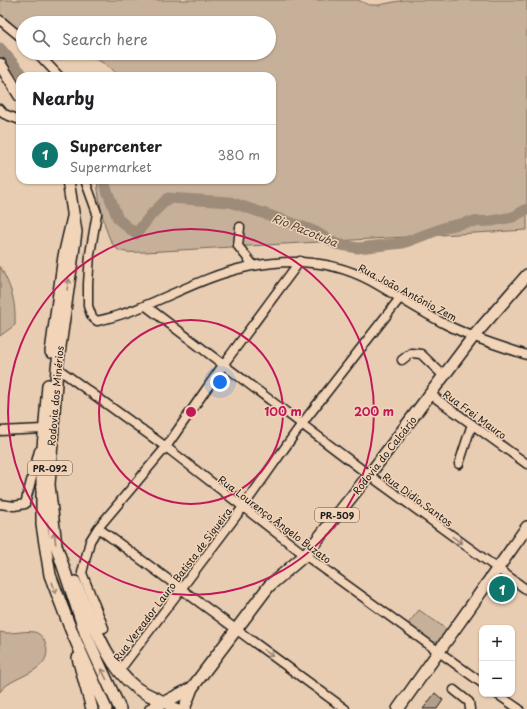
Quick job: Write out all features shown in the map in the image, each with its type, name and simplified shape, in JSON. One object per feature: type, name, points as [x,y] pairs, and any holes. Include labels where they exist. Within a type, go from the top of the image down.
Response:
[{"type":"main road","points":[[0,64],[16,90]]},
{"type":"main road","name":"Rodovia dos Minérios","points":[[70,184],[76,232],[57,368],[49,485],[56,545],[86,635],[120,709]]},
{"type":"main road","name":"Rodovia dos Minérios","points":[[73,216],[68,229],[59,285],[43,429],[42,525],[50,575],[72,632],[106,709]]},
{"type":"main road","name":"Rodovia do Calcário","points":[[184,709],[192,688],[269,586],[304,555],[369,476],[473,337],[527,275]]},
{"type":"main road","points":[[500,571],[527,527]]},
{"type":"main road","points":[[398,709],[527,536]]},
{"type":"main road","points":[[61,560],[73,579],[102,643],[119,671],[134,686],[175,709]]},
{"type":"main road","points":[[72,632],[92,709]]},
{"type":"main road","points":[[406,709],[440,654]]},
{"type":"main road","name":"Rodovia do Calcário","points":[[163,703],[192,688]]},
{"type":"main road","name":"PR-509","points":[[151,709],[163,703]]},
{"type":"street","points":[[0,20],[16,34]]},
{"type":"street","points":[[44,60],[55,72]]},
{"type":"street","points":[[0,109],[4,114],[16,118]]},
{"type":"street","name":"Rua João Antônio Zem","points":[[86,184],[97,213],[90,254],[88,284],[88,306],[92,317],[96,321],[146,306],[208,277],[254,266],[300,261],[342,268],[370,281],[444,323],[473,337],[527,355]]},
{"type":"street","points":[[240,227],[238,246],[254,266]]},
{"type":"street","points":[[104,628],[82,573],[90,541],[98,528],[166,447],[223,365],[300,261]]},
{"type":"street","name":"Rua Vereador Lauro Batista de Siqueira","points":[[119,671],[243,507],[301,425],[400,298]]},
{"type":"street","name":"Rua Didio Santos","points":[[146,306],[369,476],[527,590]]},
{"type":"street","points":[[402,360],[411,353],[421,354],[444,376]]},
{"type":"street","name":"Rua Lourenço Ângelo Buzato","points":[[57,368],[166,447],[304,555],[479,681]]},
{"type":"street","name":"Rua Frei Mauro","points":[[430,394],[527,464]]},
{"type":"street","points":[[459,464],[472,424]]},
{"type":"street","points":[[0,431],[43,429]]},
{"type":"street","points":[[0,504],[14,506],[25,504],[38,453],[42,445]]},
{"type":"street","points":[[98,528],[345,709]]},
{"type":"street","points":[[454,690],[469,702],[470,709]]},
{"type":"street","points":[[501,697],[519,709]]},
{"type":"shaded area","points":[[0,0],[358,0],[369,5],[379,5],[404,0],[527,0],[527,230],[145,252],[120,251],[109,237],[101,206],[98,184],[276,184],[276,72],[114,72],[105,64],[97,60],[276,60],[276,16],[16,16],[16,29],[0,14]]},
{"type":"shaded area","points":[[0,266],[14,301],[15,325],[0,336]]},
{"type":"shaded area","points":[[419,610],[448,630],[436,645],[407,625]]},
{"type":"shaded area","points":[[0,632],[36,633],[44,640],[47,652],[39,667],[5,686],[0,692]]},
{"type":"building","points":[[435,693],[443,700],[437,709],[423,709]]},
{"type":"waterway","name":"Rio Pacotuba","points":[[0,48],[21,72]]},
{"type":"waterway","name":"Rio Pacotuba","points":[[105,184],[118,219],[136,234],[151,215],[168,198],[230,202],[316,232],[336,244],[358,248],[403,243],[446,227],[468,222],[491,221],[513,217],[527,209]]},
{"type":"place","name":"Supercenter","points":[[502,589]]}]
